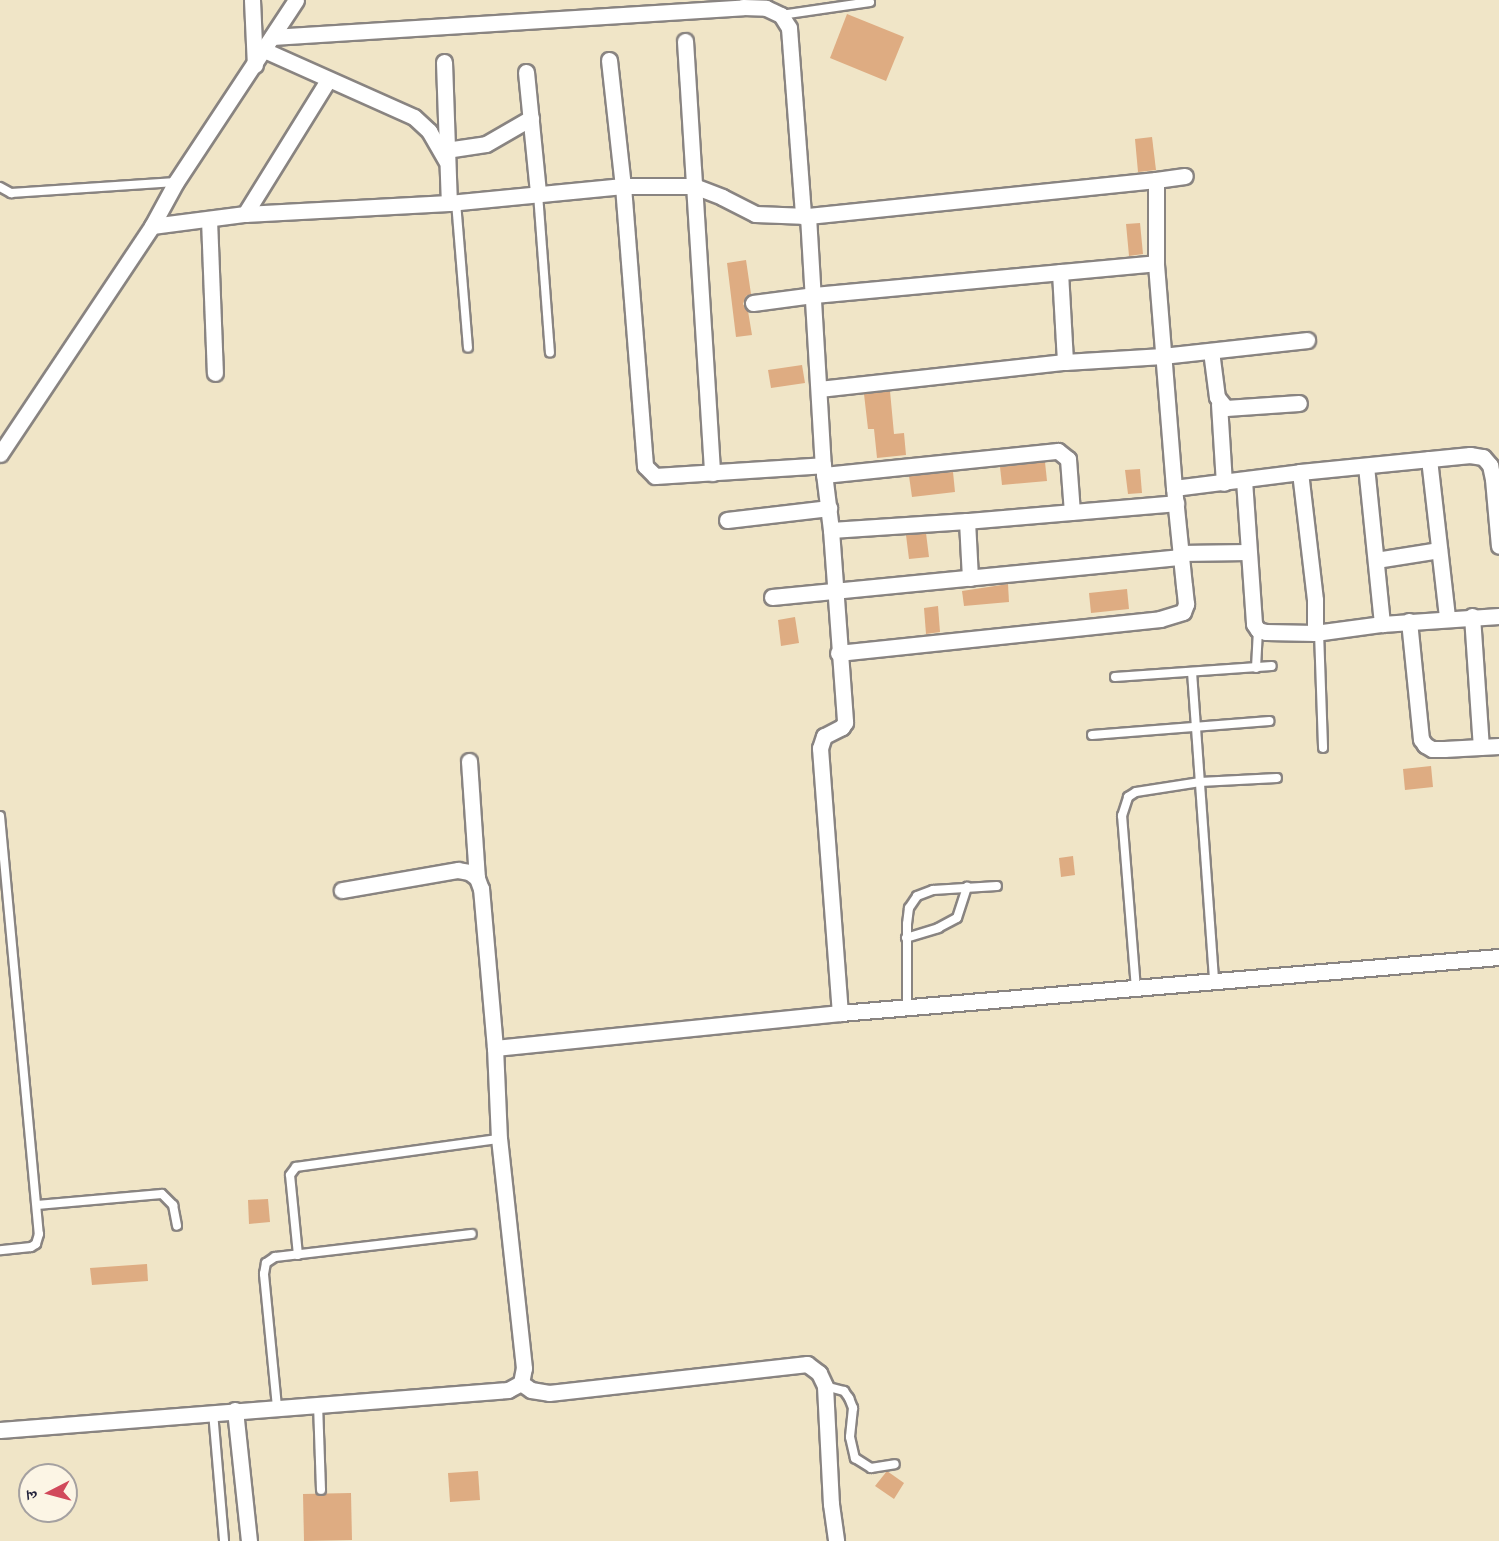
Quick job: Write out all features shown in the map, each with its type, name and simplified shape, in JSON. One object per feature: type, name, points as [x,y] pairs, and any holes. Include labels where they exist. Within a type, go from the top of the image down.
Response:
[{"type":"street","points":[[252,0],[255,65]]},
{"type":"street","points":[[0,454],[152,226],[176,182],[296,0]]},
{"type":"street","points":[[268,44],[743,7],[765,8],[781,15],[789,27],[814,295],[823,470],[831,530],[844,722],[842,727],[824,736],[820,748],[840,1013]]},
{"type":"street","points":[[685,41],[712,473]]},
{"type":"street","points":[[268,44],[328,80],[423,123],[446,156]]},
{"type":"street","points":[[609,60],[623,186],[645,466],[655,476],[823,470],[1058,451],[1068,459],[1072,512]]},
{"type":"street","points":[[444,62],[446,156],[453,203]]},
{"type":"street","points":[[526,72],[538,193]]},
{"type":"street","points":[[245,214],[328,80]]},
{"type":"street","points":[[446,156],[486,144],[531,118]]},
{"type":"street","points":[[152,226],[245,214],[453,203],[623,186],[694,186],[755,214],[805,216],[1185,176]]},
{"type":"street","points":[[838,653],[1176,616],[1183,612],[1186,604],[1156,263],[1156,180]]},
{"type":"street","points":[[209,219],[215,373]]},
{"type":"street","points":[[753,303],[814,295],[1156,263]]},
{"type":"street","points":[[1060,272],[1065,362]]},
{"type":"street","points":[[819,388],[1065,362],[1163,356],[1307,340]]},
{"type":"street","points":[[1210,351],[1220,404],[1224,483]]},
{"type":"street","points":[[1220,404],[1226,408],[1299,403]]},
{"type":"street","points":[[831,530],[1072,512],[1175,496],[1244,480],[1470,455],[1483,457],[1490,465],[1499,545]]},
{"type":"street","points":[[1429,459],[1447,618]]},
{"type":"street","points":[[1366,466],[1383,624]]},
{"type":"street","points":[[1300,472],[1317,632]]},
{"type":"street","points":[[1244,480],[1251,613],[1258,630],[1317,632],[1409,621],[1499,616]]},
{"type":"street","points":[[727,520],[828,508]]},
{"type":"street","points":[[967,521],[970,578]]},
{"type":"street","points":[[1376,560],[1439,550]]},
{"type":"street","points":[[772,597],[1180,555],[1248,552]]},
{"type":"street","points":[[1472,616],[1481,747]]},
{"type":"street","points":[[1409,621],[1421,739],[1432,749],[1499,746]]},
{"type":"street","points":[[469,761],[475,819],[477,878],[483,900],[495,1048],[499,1139],[524,1368],[521,1383]]},
{"type":"street","points":[[342,890],[458,870],[469,872],[477,878]]},
{"type":"street","points":[[495,1048],[840,1013],[1499,957]]},
{"type":"street","points":[[521,1383],[531,1390],[549,1393],[807,1364],[819,1373],[825,1386],[831,1504],[836,1541]]},
{"type":"street","points":[[0,1430],[508,1390],[521,1383]]},
{"type":"street","points":[[235,1410],[249,1541]]},
{"type":"lane","points":[[781,15],[870,2]]},
{"type":"lane","points":[[0,187],[11,193],[176,182]]},
{"type":"lane","points":[[538,193],[550,352]]},
{"type":"lane","points":[[453,203],[468,348]]},
{"type":"lane","points":[[1256,668],[1258,630]]},
{"type":"lane","points":[[1317,632],[1323,748]]},
{"type":"lane","points":[[1115,677],[1272,666]]},
{"type":"lane","points":[[1192,672],[1214,982]]},
{"type":"lane","points":[[1092,735],[1269,721]]},
{"type":"lane","points":[[1136,989],[1122,816],[1128,797],[1136,792],[1200,782],[1277,778]]},
{"type":"lane","points":[[0,816],[39,1234],[36,1244],[25,1248],[0,1250]]},
{"type":"lane","points":[[907,1009],[906,938],[909,908],[917,896],[933,890],[997,886]]},
{"type":"lane","points":[[906,938],[938,928],[957,918],[967,887]]},
{"type":"lane","points":[[298,1255],[290,1175],[296,1167],[499,1139]]},
{"type":"lane","points":[[37,1205],[162,1194],[173,1205],[177,1226]]},
{"type":"lane","points":[[278,1407],[264,1268],[275,1257],[472,1234]]},
{"type":"lane","points":[[825,1386],[844,1391],[849,1398],[853,1408],[850,1437],[855,1458],[871,1468],[895,1464]]},
{"type":"lane","points":[[318,1404],[321,1490]]},
{"type":"lane","points":[[213,1412],[224,1541]]},
{"type":"building","points":[[847,14],[904,37],[886,81],[830,58]]},
{"type":"building","points":[[1152,137],[1156,170],[1138,172],[1135,139]]},
{"type":"building","points":[[1140,223],[1143,254],[1129,256],[1126,224]]},
{"type":"building","points":[[746,260],[751,294],[746,296],[743,304],[748,311],[752,335],[736,337],[727,263]]},
{"type":"building","points":[[802,365],[805,383],[771,388],[768,370]]},
{"type":"building","points":[[890,391],[894,434],[904,433],[906,455],[877,458],[874,429],[868,429],[864,394]]},
{"type":"building","points":[[1045,462],[1047,481],[1002,485],[1000,467]]},
{"type":"building","points":[[1140,469],[1142,493],[1128,494],[1125,470]]},
{"type":"building","points":[[953,472],[955,492],[912,497],[909,476]]},
{"type":"building","points":[[926,533],[929,557],[909,559],[906,535]]},
{"type":"building","points":[[1008,584],[1009,602],[964,606],[962,591]]},
{"type":"building","points":[[1127,589],[1129,609],[1091,613],[1089,593]]},
{"type":"building","points":[[938,606],[940,632],[926,634],[924,608]]},
{"type":"building","points":[[795,617],[799,643],[781,646],[778,620]]},
{"type":"building","points":[[1431,766],[1433,787],[1405,790],[1403,769]]},
{"type":"building","points":[[1073,856],[1075,875],[1061,877],[1059,858]]},
{"type":"building","points":[[268,1199],[270,1222],[249,1224],[248,1200]]},
{"type":"building","points":[[147,1264],[148,1281],[92,1285],[90,1268]]},
{"type":"building","points":[[478,1471],[480,1500],[450,1502],[448,1473]]},
{"type":"building","points":[[887,1471],[904,1483],[894,1499],[875,1486]]},
{"type":"building","points":[[351,1493],[352,1540],[304,1541],[303,1494]]}]
